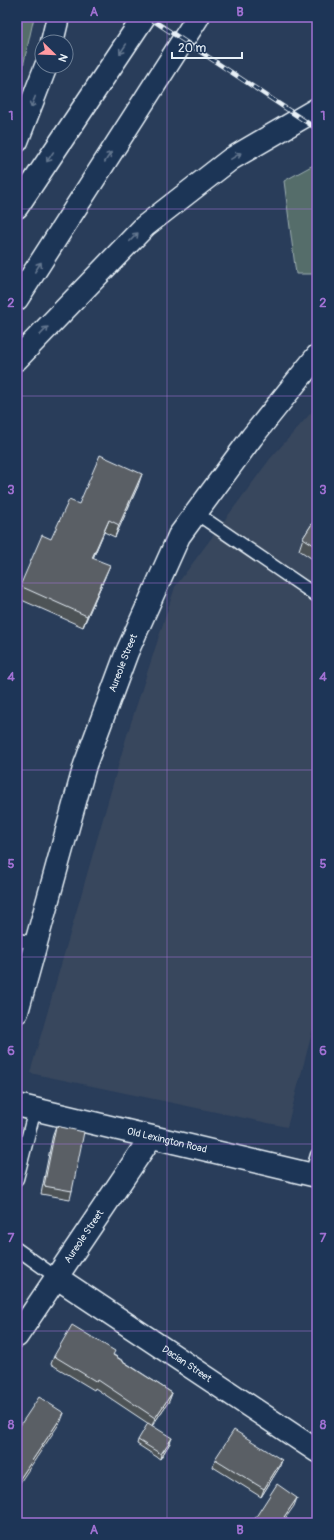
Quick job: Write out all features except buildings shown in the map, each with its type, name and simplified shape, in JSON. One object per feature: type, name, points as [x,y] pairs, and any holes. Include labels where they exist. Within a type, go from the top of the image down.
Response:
[{"type":"main road","points":[[54,34],[58,17]]},
{"type":"main road","points":[[17,207],[144,17]]},
{"type":"main road","points":[[17,299],[198,17]]},
{"type":"main road","points":[[17,141],[43,74]]},
{"type":"main road","points":[[17,359],[145,226],[231,159],[317,109]]},
{"type":"main road","name":"Aureole Street","points":[[17,1012],[27,941],[85,765],[127,652],[179,536],[252,437],[317,356]]},
{"type":"main road","name":"Old Lexington Road","points":[[26,1107],[151,1137],[315,1169]]},
{"type":"main road","name":"Aureole Street","points":[[17,1336],[151,1137]]},
{"type":"main road","name":"Dacian Street","points":[[56,1277],[317,1451]]},
{"type":"lane","points":[[196,513],[317,596]]},
{"type":"lane","points":[[17,1179],[26,1107]]},
{"type":"lane","points":[[17,1249],[56,1277]]},
{"type":"shaded area","points":[[317,406],[317,1014],[287,1127],[30,1073],[127,735],[175,587],[270,459]]},
{"type":"green space","points":[[17,17],[34,17],[20,80],[17,85]]},
{"type":"green space","points":[[317,163],[317,274],[296,274],[284,181]]},
{"type":"railway","points":[[148,17],[317,129]]}]
